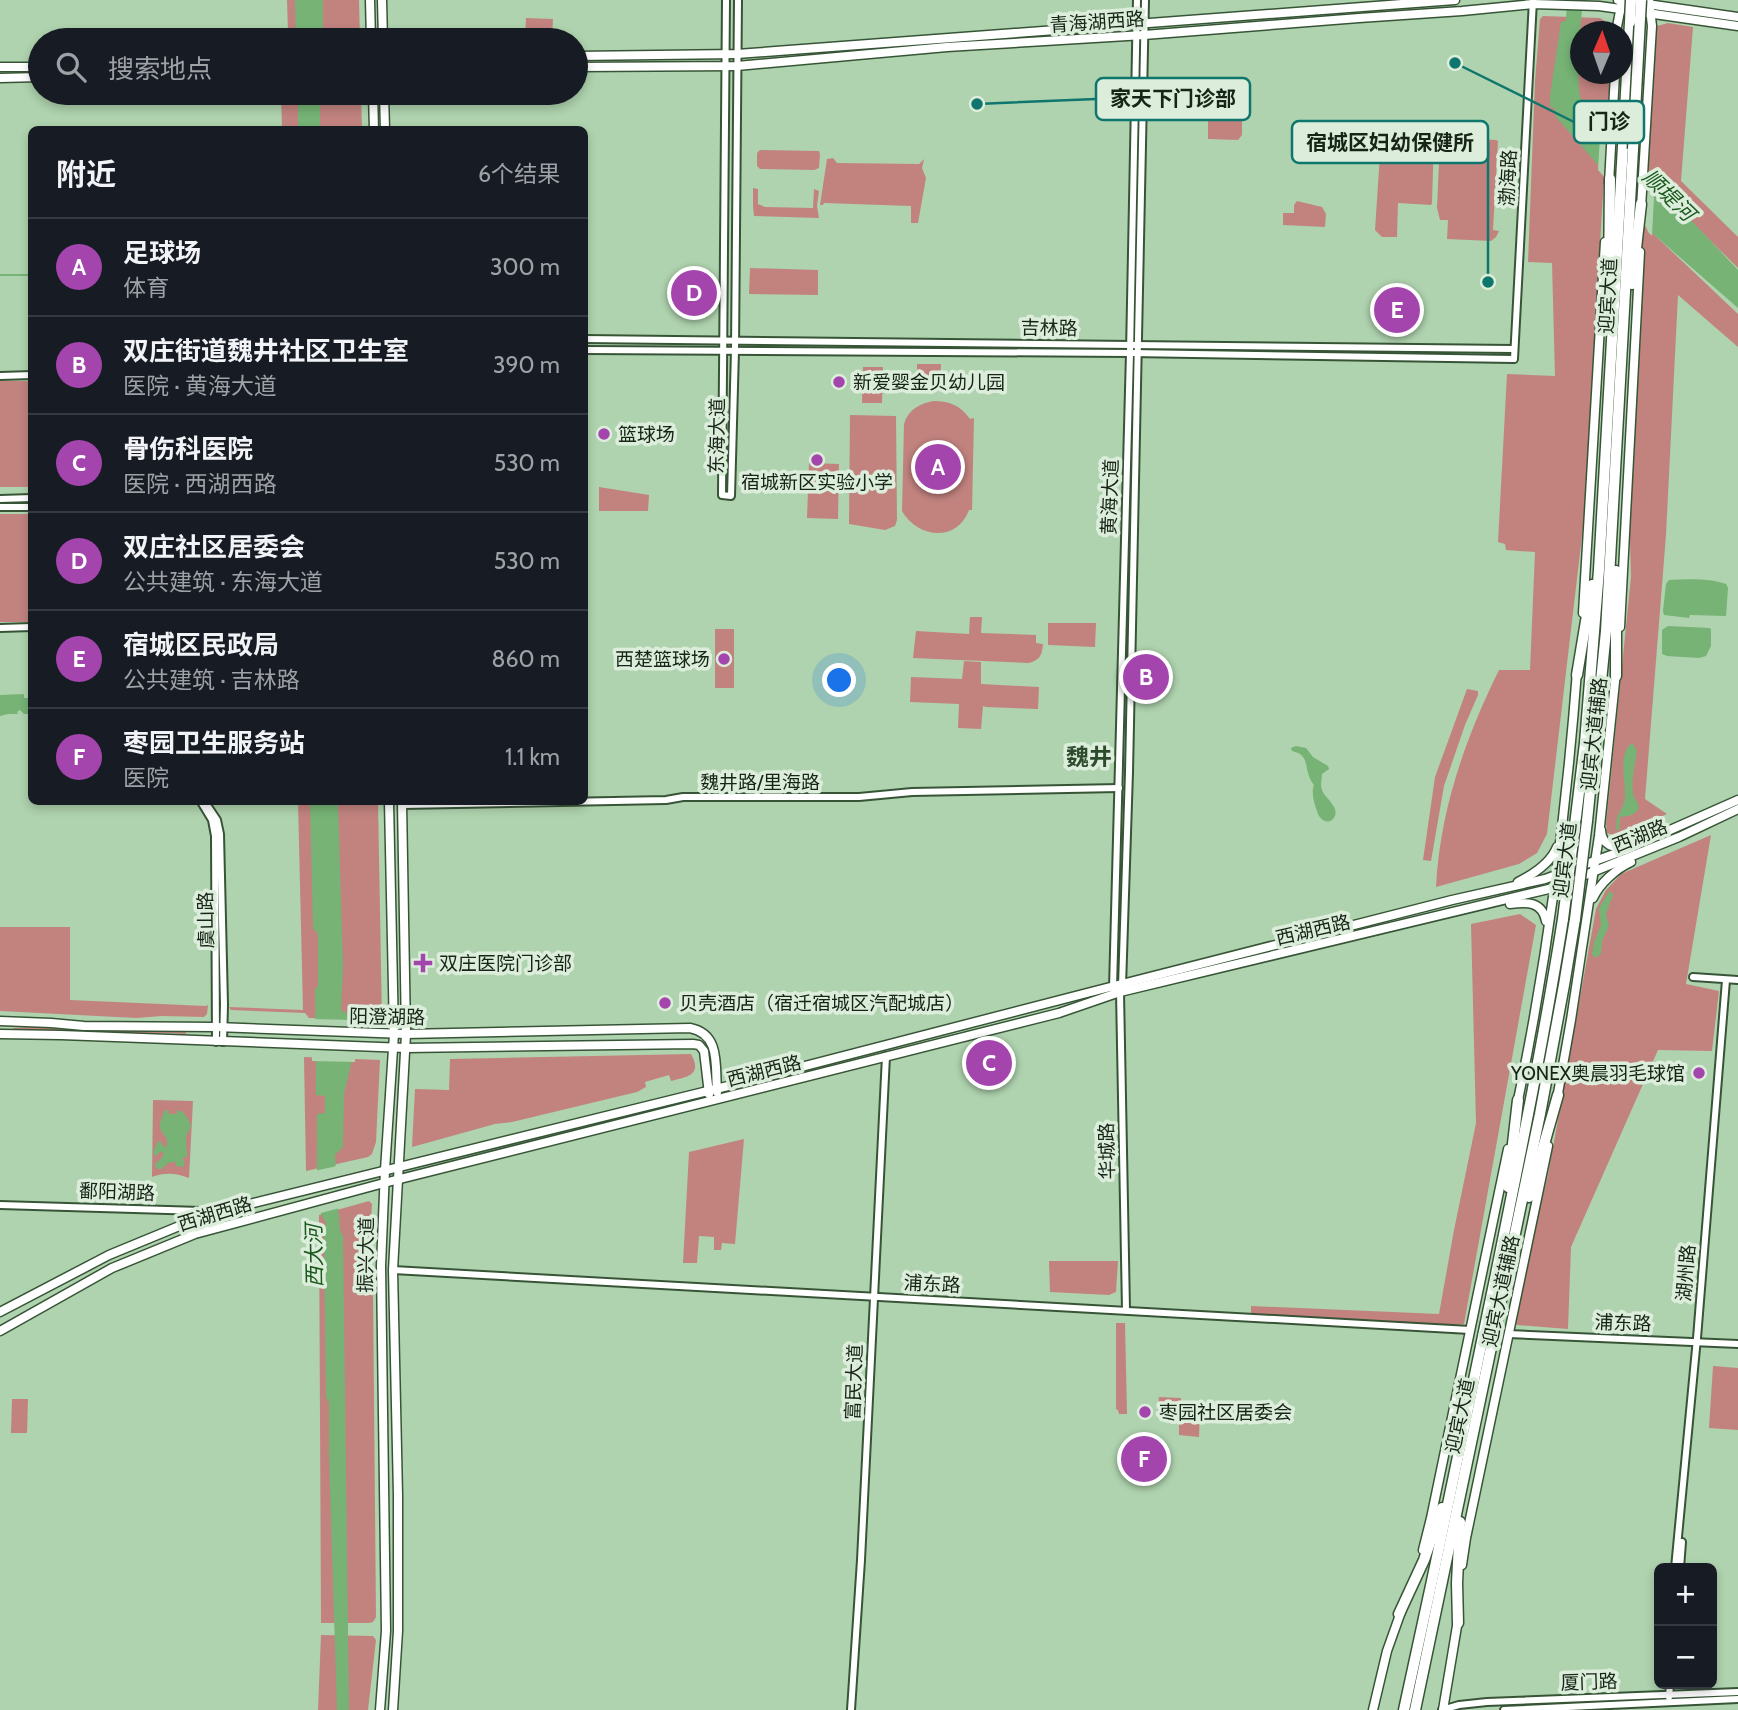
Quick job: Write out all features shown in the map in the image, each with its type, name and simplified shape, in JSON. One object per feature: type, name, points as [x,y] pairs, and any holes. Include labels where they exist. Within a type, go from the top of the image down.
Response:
[{"type":"highway","name":"迎宾大道","points":[[1415,1710],[1471,1396],[1544,1032],[1575,825],[1585,743],[1607,432],[1631,0]]},
{"type":"highway","name":"迎宾大道","points":[[1404,1710],[1428,1627],[1464,1481],[1540,1114],[1575,919],[1606,631],[1630,212],[1647,4]]},
{"type":"highway","points":[[1607,432],[1605,385],[1610,301],[1609,184]]},
{"type":"highway","points":[[1622,357],[1641,204]]},
{"type":"highway","points":[[1577,676],[1592,583],[1601,469],[1606,445]]},
{"type":"highway","points":[[1616,464],[1619,487],[1616,676]]},
{"type":"highway","points":[[1511,1254],[1558,1095]]},
{"type":"highway","points":[[1496,1272],[1518,1100]]},
{"type":"highway","points":[[1399,1614],[1437,1526],[1458,1432],[1471,1396]]},
{"type":"highway","points":[[1458,1623],[1458,1559],[1464,1481]]},
{"type":"main road","points":[[370,0],[371,28]]},
{"type":"main road","points":[[382,0],[383,28]]},
{"type":"main road","name":"青海湖西路","points":[[588,56],[725,55],[1454,0]]},
{"type":"main road","name":"青海湖西路","points":[[588,67],[737,66],[949,47],[1462,11],[1533,2],[1593,6],[1620,2],[1647,4]]},
{"type":"main road","points":[[1617,21],[1620,2]]},
{"type":"main road","points":[[1647,4],[1738,17]]},
{"type":"main road","points":[[1647,4],[1738,26]]},
{"type":"main road","points":[[1641,204],[1652,26],[1647,4]]},
{"type":"main road","points":[[0,67],[28,66]]},
{"type":"main road","points":[[0,78],[28,77]]},
{"type":"main road","name":"迎宾大道辅路","points":[[1373,1710],[1387,1651],[1416,1572],[1431,1518],[1518,1100],[1548,931],[1563,816],[1584,600],[1615,84]]},
{"type":"main road","points":[[373,105],[374,126]]},
{"type":"main road","points":[[384,105],[385,126]]},
{"type":"main road","name":"迎宾大道辅路","points":[[1442,1710],[1458,1623],[1460,1578],[1466,1538],[1553,1124],[1594,872],[1620,635],[1640,226]]},
{"type":"main road","name":"西湖路","points":[[1555,876],[1625,850],[1738,800]]},
{"type":"main road","name":"振兴大道","points":[[380,1710],[386,1631],[380,1266],[384,1170],[394,1048],[389,805]]},
{"type":"main road","name":"振兴大道","points":[[393,1710],[398,1631],[398,1483],[393,1270],[406,1034],[402,805]]},
{"type":"main road","points":[[1602,805],[1601,834],[1607,845],[1618,848],[1629,847],[1681,824]]},
{"type":"main road","name":"西湖路","points":[[1553,888],[1679,837],[1738,809]]},
{"type":"main road","points":[[1458,899],[1521,881],[1543,866],[1557,850],[1563,816]]},
{"type":"main road","points":[[1586,922],[1593,898],[1611,876],[1625,865],[1679,837]]},
{"type":"main road","name":"西湖西路","points":[[0,1331],[112,1268],[195,1234],[384,1183],[1059,1013],[1118,990],[1458,899],[1555,876]]},
{"type":"main road","name":"西湖西路","points":[[0,1312],[109,1255],[189,1222],[233,1208],[1118,990],[1553,888]]},
{"type":"main road","points":[[1436,917],[1523,902],[1532,903],[1545,916],[1548,931]]},
{"type":"main road","name":"阳澄湖路","points":[[0,1021],[84,1026],[394,1034],[690,1028],[703,1032],[712,1043],[714,1100]]},
{"type":"main road","name":"阳澄湖路","points":[[0,1034],[394,1048],[693,1044],[699,1045],[704,1051],[713,1089]]},
{"type":"street","name":"东海大道","points":[[726,0],[722,495],[731,496],[738,0]]},
{"type":"street","name":"黄海大道","points":[[1118,990],[1129,772],[1139,354],[1140,25],[1136,0]]},
{"type":"street","name":"黄海大道","points":[[1140,25],[1145,0]]},
{"type":"street","name":"渤海路","points":[[1514,359],[1533,2]]},
{"type":"street","name":"黄海大道","points":[[1118,990],[1118,788],[1140,35]]},
{"type":"street","name":"吉林路","points":[[588,339],[1514,349]]},
{"type":"street","name":"吉林路","points":[[588,350],[1130,353],[1514,359]]},
{"type":"street","points":[[0,376],[28,375]]},
{"type":"street","points":[[0,499],[28,498]]},
{"type":"street","points":[[0,507],[28,506]]},
{"type":"street","points":[[0,628],[28,627]]},
{"type":"street","name":"魏井路/里海路","points":[[588,801],[666,800],[684,797],[859,797],[912,792],[1118,788]]},
{"type":"street","name":"虞山路","points":[[205,805],[217,820],[220,834],[224,1005],[219,1042]]},
{"type":"street","points":[[1693,977],[1738,980]]},
{"type":"street","name":"湖州路","points":[[1677,1563],[1698,1342],[1726,979]]},
{"type":"street","name":"华城路","points":[[1118,990],[1126,1310]]},
{"type":"street","name":"富民大道","points":[[851,1710],[862,1560],[886,1056]]},
{"type":"street","name":"鄱阳湖路","points":[[0,1205],[201,1211],[233,1208]]},
{"type":"street","name":"浦东路","points":[[393,1270],[1470,1330]]},
{"type":"street","name":"浦东路","points":[[1508,1334],[1738,1344]]},
{"type":"street","points":[[1665,1689],[1666,1699]]},
{"type":"street","points":[[1666,1699],[1669,1689]]},
{"type":"street","name":"厦门路","points":[[1504,1710],[1738,1692]]},
{"type":"street","name":"厦门路","points":[[1442,1710],[1487,1702],[1738,1699]]},
{"type":"shaded area","points":[[287,0],[359,0],[360,28],[288,28]]},
{"type":"shaded area","points":[[295,0],[323,0],[323,28],[296,28]]},
{"type":"shaded area","points":[[1567,0],[1583,0],[1581,21],[1570,21],[1570,84],[1579,84],[1581,99],[1594,117],[1738,270],[1738,308],[1651,232],[1642,215],[1556,117],[1554,108],[1550,107],[1561,22],[1566,21]]},
{"type":"shaded area","points":[[1543,16],[1600,18],[1605,21],[1570,21],[1570,84],[1609,84],[1584,519],[1547,834],[1537,853],[1519,864],[1436,887],[1438,858],[1449,803],[1475,722],[1499,670],[1530,670],[1535,552],[1506,550],[1505,544],[1498,542],[1507,374],[1555,376],[1552,263],[1528,262],[1540,19]]},
{"type":"shaded area","points":[[526,18],[553,19],[553,28],[526,28]]},
{"type":"shaded area","points":[[1668,23],[1693,27],[1681,181],[1738,237],[1738,268],[1643,174],[1651,34],[1657,26]]},
{"type":"shaded area","points":[[1213,97],[1237,98],[1242,101],[1242,135],[1238,140],[1208,139],[1208,101]]},
{"type":"shaded area","points":[[281,105],[361,105],[362,126],[282,126]]},
{"type":"shaded area","points":[[298,105],[321,105],[320,126],[298,126]]},
{"type":"shaded area","points":[[1385,136],[1434,138],[1432,203],[1398,203],[1397,237],[1382,237],[1375,230],[1381,139]]},
{"type":"shaded area","points":[[1440,138],[1498,141],[1493,230],[1499,231],[1491,241],[1447,239],[1448,220],[1440,220],[1437,208]]},
{"type":"shaded area","points":[[760,150],[819,151],[819,168],[760,169],[757,166],[757,153]]},
{"type":"shaded area","points":[[833,158],[837,163],[919,164],[924,159],[922,168],[926,178],[918,223],[911,223],[911,206],[820,205],[827,159]]},
{"type":"shaded area","points":[[753,188],[758,189],[758,204],[765,207],[813,208],[814,189],[819,191],[819,218],[754,216]]},
{"type":"shaded area","points":[[1297,201],[1322,207],[1326,214],[1325,227],[1283,225],[1283,213],[1294,213]]},
{"type":"shaded area","points":[[1643,224],[1738,314],[1738,347],[1678,295],[1666,535],[1645,799],[1667,814],[1617,836],[1607,833],[1606,824],[1631,577],[1628,465],[1640,227]]},
{"type":"shaded area","points":[[750,268],[818,270],[818,295],[749,294]]},
{"type":"shaded area","points":[[917,364],[941,364],[940,385],[917,384]]},
{"type":"shaded area","points":[[863,367],[883,367],[882,403],[862,403]]},
{"type":"shaded area","points":[[0,381],[28,381],[28,487],[0,487]]},
{"type":"shaded area","points":[[934,401],[955,405],[970,419],[974,418],[972,510],[969,510],[956,528],[937,533],[917,527],[902,511],[904,424],[915,408]]},
{"type":"shaded area","points":[[850,415],[896,416],[897,520],[895,526],[885,530],[849,524]]},
{"type":"shaded area","points":[[809,463],[839,464],[838,519],[807,518]]},
{"type":"shaded area","points":[[599,487],[649,495],[648,511],[599,511]]},
{"type":"shaded area","points":[[0,514],[28,514],[28,622],[0,622]]},
{"type":"shaded area","points":[[1669,580],[1706,580],[1726,584],[1726,616],[1690,615],[1689,618],[1664,615],[1666,584]]},
{"type":"shaded area","points":[[970,617],[982,617],[981,633],[1036,635],[1036,643],[1043,644],[1040,656],[1029,663],[913,658],[916,631],[969,634]]},
{"type":"shaded area","points":[[1048,623],[1096,623],[1095,647],[1048,645]]},
{"type":"shaded area","points":[[1668,626],[1710,628],[1711,646],[1706,656],[1699,658],[1662,654],[1662,630]]},
{"type":"shaded area","name":"西楚篮球场","points":[[715,629],[734,629],[734,688],[715,688]]},
{"type":"shaded area","points":[[964,661],[981,662],[981,684],[1039,687],[1038,709],[983,706],[981,729],[958,728],[959,704],[910,702],[911,677],[962,679]]},
{"type":"shaded area","points":[[1467,689],[1478,691],[1478,695],[1444,786],[1431,861],[1423,860],[1435,777]]},
{"type":"shaded area","points":[[24,694],[24,698],[28,698],[28,714],[20,710],[18,714],[0,716],[0,695]]},
{"type":"shaded area","points":[[1633,744],[1637,751],[1633,792],[1638,808],[1633,814],[1620,817],[1619,830],[1615,830],[1625,797],[1624,757],[1629,745]]},
{"type":"shaded area","points":[[1291,748],[1306,748],[1313,757],[1328,766],[1329,769],[1322,774],[1321,786],[1336,811],[1333,819],[1328,822],[1318,813],[1313,798],[1314,785],[1305,760]]},
{"type":"shaded area","points":[[298,805],[378,805],[382,1019],[309,1018],[305,1013],[231,1010],[229,1007],[303,1010]]},
{"type":"shaded area","points":[[310,805],[338,805],[343,967],[341,1010],[352,1016],[352,1060],[344,1094],[343,1147],[335,1155],[338,1211],[343,1236],[349,1710],[337,1710],[329,1402],[326,1397],[326,1223],[320,1212],[317,1171],[317,1114],[325,1113],[325,1096],[316,1095],[315,989],[318,986],[318,937],[313,929]]},
{"type":"shaded area","points":[[1711,835],[1686,984],[1719,991],[1712,1051],[1658,1050],[1571,1247],[1568,1329],[1517,1325],[1512,1317],[1548,1175],[1596,909],[1606,890],[1621,874]]},
{"type":"shaded area","points":[[1609,892],[1613,895],[1606,914],[1609,926],[1602,941],[1601,954],[1595,958],[1592,954],[1594,942],[1601,925],[1599,908]]},
{"type":"shaded area","points":[[1520,914],[1536,925],[1464,1324],[1251,1314],[1251,1306],[1439,1314],[1476,1123],[1471,924]]},
{"type":"shaded area","points":[[0,927],[70,927],[70,1000],[208,1005],[207,1014],[204,1017],[136,1018],[0,1011]]},
{"type":"shaded area","points":[[52,1026],[184,1031],[187,1034],[142,1035],[13,1028]]},
{"type":"shaded area","points":[[691,1054],[694,1071],[683,1078],[671,1081],[669,1075],[645,1082],[646,1087],[637,1092],[495,1124],[412,1147],[415,1089],[449,1090],[450,1059]]},
{"type":"shaded area","points":[[304,1057],[380,1060],[376,1142],[372,1154],[368,1157],[306,1171]]},
{"type":"shaded area","points":[[153,1100],[193,1101],[189,1178],[171,1174],[152,1177]]},
{"type":"shaded area","points":[[169,1110],[169,1114],[177,1114],[177,1110],[183,1112],[191,1126],[186,1136],[187,1157],[183,1157],[183,1167],[176,1166],[176,1162],[167,1163],[162,1169],[158,1169],[155,1164],[164,1153],[160,1152],[155,1156],[153,1152],[158,1141],[164,1147],[167,1146],[167,1139],[160,1125],[164,1111]]},
{"type":"shaded area","points":[[744,1139],[735,1244],[722,1243],[721,1250],[714,1250],[714,1237],[699,1236],[697,1263],[683,1263],[689,1152]]},
{"type":"shaded area","points":[[369,1201],[372,1204],[369,1255],[373,1287],[376,1617],[369,1623],[321,1623],[319,1215]]},
{"type":"shaded area","points":[[1049,1261],[1118,1261],[1116,1292],[1109,1295],[1050,1292]]},
{"type":"shaded area","points":[[1116,1323],[1125,1323],[1127,1414],[1119,1414],[1116,1409]]},
{"type":"shaded area","points":[[1713,1366],[1738,1368],[1738,1430],[1709,1428]]},
{"type":"shaded area","points":[[1159,1397],[1181,1398],[1181,1408],[1200,1410],[1199,1437],[1179,1435],[1179,1416],[1157,1415]]},
{"type":"shaded area","points":[[12,1399],[28,1399],[27,1433],[11,1433]]},
{"type":"shaded area","points":[[321,1635],[373,1636],[376,1640],[368,1710],[318,1710]]},
{"type":"pier","points":[[1601,119],[1655,177],[1652,236],[1644,221],[1598,170]]},
{"type":"pier","points":[[311,1019],[355,1020],[355,1062],[312,1061]]},
{"type":"pier","points":[[337,1166],[340,1208],[317,1214],[314,1171]]},
{"type":"waterway","points":[[0,275],[28,275]]},
{"type":"place","name":"门诊","points":[[1455,63]]},
{"type":"place","name":"家天下门诊部","points":[[977,104]]},
{"type":"place","name":"宿城区妇幼保健所","points":[[1488,282]]},
{"type":"place","name":"双庄社区居委会","points":[[694,293]]},
{"type":"place","name":"宿城区民政局","points":[[1397,310]]},
{"type":"place","name":"新爱婴金贝幼儿园","points":[[839,382]]},
{"type":"place","name":"篮球场","points":[[604,434]]},
{"type":"place","name":"宿城新区实验小学","points":[[817,460]]},
{"type":"place","name":"足球场","points":[[938,467]]},
{"type":"place","name":"西楚篮球场","points":[[724,659]]},
{"type":"place","name":"双庄街道魏井社区卫生室","points":[[1146,677]]},
{"type":"place","name":"双庄医院门诊部","points":[[423,963]]},
{"type":"place","name":"贝壳酒店（宿迁宿城区汽配城店）","points":[[665,1003]]},
{"type":"place","name":"骨伤科医院","points":[[989,1063]]},
{"type":"place","name":"YONEX奥晨羽毛球馆","points":[[1699,1073]]},
{"type":"place","name":"枣园社区居委会","points":[[1145,1412]]},
{"type":"place","name":"枣园卫生服务站","points":[[1144,1459]]},
{"type":"district","name":"魏井","points":[[1089,757]]},
{"type":"water label","name":"顺堤河","points":[[1669,195]]},
{"type":"water label","name":"西大河","points":[[314,1256]]}]
